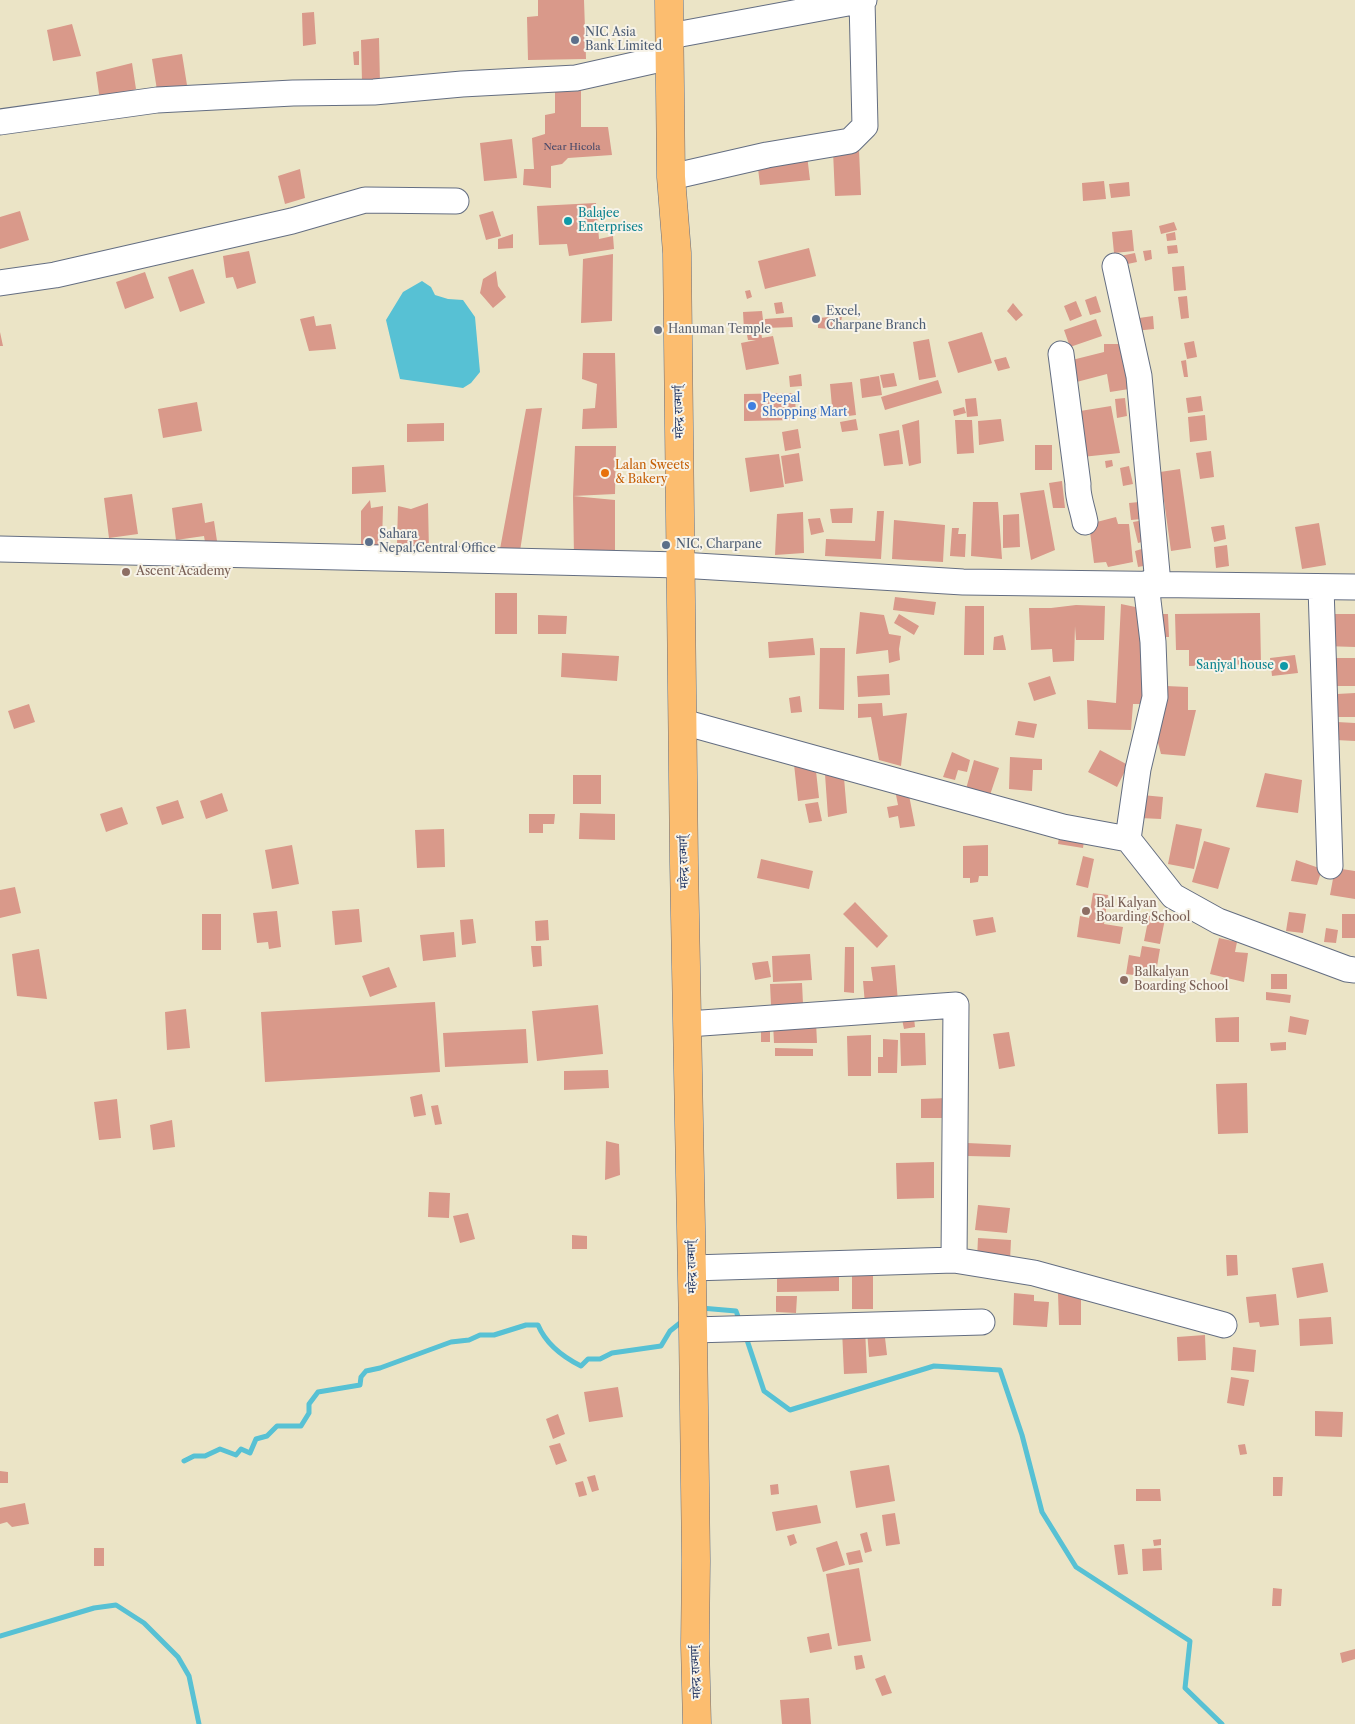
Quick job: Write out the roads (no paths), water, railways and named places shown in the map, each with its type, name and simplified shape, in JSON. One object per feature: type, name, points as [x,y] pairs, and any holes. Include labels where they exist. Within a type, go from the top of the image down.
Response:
[{"type":"highway","name":"महेन्द्र राज्मार्ग्","points":[[669,0],[672,177],[677,254],[697,1724]]},
{"type":"street","points":[[0,122],[157,100],[293,93],[374,92],[462,84],[576,78],[670,47],[864,0],[865,126],[850,141],[767,155],[672,177]]},
{"type":"street","points":[[0,283],[55,275],[292,221],[365,200],[456,201]]},
{"type":"street","points":[[1115,266],[1139,376],[1152,584],[1155,697],[1138,769],[1128,839]]},
{"type":"street","points":[[1061,354],[1078,484],[1077,493],[1081,500],[1085,522]]},
{"type":"street","points":[[0,549],[680,565],[963,582],[1355,587]]},
{"type":"street","points":[[1321,587],[1330,866]]},
{"type":"street","points":[[683,722],[1063,826],[1128,839],[1173,896],[1218,921],[1347,969],[1355,970]]},
{"type":"street","points":[[688,1024],[956,1005],[954,1260]]},
{"type":"street","points":[[692,1268],[954,1260],[1034,1272],[1224,1325]]},
{"type":"street","points":[[693,1330],[982,1322]]},
{"type":"water","points":[[422,281],[431,287],[435,295],[448,299],[463,300],[475,317],[480,372],[471,383],[463,388],[400,379],[386,320],[403,292]]},
{"type":"waterway","points":[[701,1308],[736,1311],[740,1322]]},
{"type":"waterway","points":[[184,1461],[194,1456],[205,1456],[220,1449],[236,1455],[241,1449],[250,1453],[256,1439],[267,1436],[277,1426],[301,1426],[309,1413],[309,1404],[318,1392],[360,1385],[361,1377],[366,1371],[380,1368],[451,1342],[469,1340],[480,1335],[494,1335],[526,1325],[538,1325],[541,1332],[556,1349],[581,1366],[588,1359],[600,1359],[612,1353],[661,1346],[670,1331],[680,1323]]},
{"type":"waterway","points":[[745,1334],[764,1391],[790,1410],[934,1366],[1000,1370],[1022,1435],[1042,1512],[1076,1567],[1190,1641],[1185,1688],[1222,1724]]},
{"type":"waterway","points":[[0,1636],[94,1608],[116,1605],[144,1623],[178,1657],[189,1676],[199,1724]]},
{"type":"place","name":"NIC Asia Bank Limited","points":[[575,40]]},
{"type":"place","name":"Balajee Enterprises","points":[[568,221]]},
{"type":"place","name":"Excel, Charpane Branch","points":[[816,319]]},
{"type":"place","name":"Hanuman Temple","points":[[658,330]]},
{"type":"place","name":"Peepal Shopping Mart","points":[[752,406]]},
{"type":"place","name":"Lalan Sweets & Bakery","points":[[605,473]]},
{"type":"place","name":"Sahara Nepal,Central Office","points":[[369,542]]},
{"type":"place","name":"NIC, Charpane","points":[[666,545]]},
{"type":"place","name":"Ascent Academy","points":[[126,572]]},
{"type":"place","name":"Sanjyal house","points":[[1284,666]]},
{"type":"place","name":"Bal Kalyan Boarding School","points":[[1086,911]]},
{"type":"place","name":"Balkalyan Boarding School","points":[[1124,980]]}]
